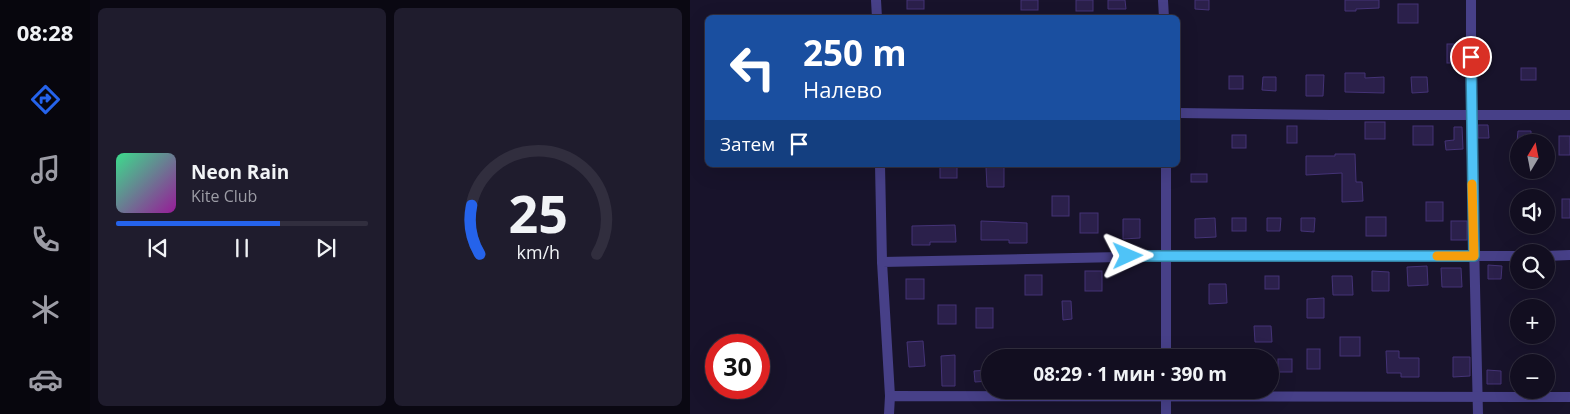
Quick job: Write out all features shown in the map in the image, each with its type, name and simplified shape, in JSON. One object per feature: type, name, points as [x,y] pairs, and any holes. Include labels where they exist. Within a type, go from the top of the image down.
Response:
[{"type":"street","points":[[876,0],[877,15]]},
{"type":"street","points":[[1163,0],[1164,15]]},
{"type":"street","points":[[1471,0],[1471,115],[1478,414]]},
{"type":"street","points":[[1180,113],[1570,115]]},
{"type":"street","points":[[880,167],[882,262],[890,396],[889,414]]},
{"type":"street","points":[[1166,167],[1166,349]]},
{"type":"street","points":[[1555,256],[1570,255]]},
{"type":"street","points":[[882,262],[1166,256],[1510,256]]},
{"type":"street","points":[[890,396],[981,395]]},
{"type":"street","points":[[1279,395],[1478,398],[1570,397]]},
{"type":"street","points":[[1166,399],[1166,414]]},
{"type":"building","points":[[907,0],[924,0],[924,9],[907,9]]},
{"type":"building","points":[[1021,0],[1038,0],[1038,10],[1021,10]]},
{"type":"building","points":[[1076,0],[1093,0],[1093,11],[1076,11]]},
{"type":"building","points":[[1108,0],[1125,0],[1126,9],[1108,9]]},
{"type":"building","points":[[1195,0],[1209,0],[1209,10],[1195,9]]},
{"type":"building","points":[[1345,0],[1379,0],[1379,8],[1345,11]]},
{"type":"building","points":[[1398,4],[1418,4],[1418,23],[1398,23]]},
{"type":"building","points":[[1447,44],[1464,44],[1464,63],[1447,63]]},
{"type":"building","points":[[1478,45],[1487,45],[1487,63],[1478,63]]},
{"type":"building","points":[[1521,68],[1536,68],[1536,80],[1521,80]]},
{"type":"building","points":[[1345,73],[1365,73],[1365,78],[1384,77],[1384,93],[1345,92]]},
{"type":"building","points":[[1306,75],[1324,75],[1323,96],[1306,96]]},
{"type":"building","points":[[1229,76],[1243,76],[1243,89],[1229,89]]},
{"type":"building","points":[[1263,77],[1276,77],[1276,91],[1262,90]]},
{"type":"building","points":[[1411,77],[1427,77],[1428,92],[1412,93]]},
{"type":"building","points":[[1365,122],[1385,122],[1385,139],[1365,139]]},
{"type":"building","points":[[1478,125],[1488,125],[1489,138],[1478,138]]},
{"type":"building","points":[[1287,126],[1297,126],[1297,143],[1287,143]]},
{"type":"building","points":[[1413,126],[1433,126],[1433,145],[1413,145]]},
{"type":"building","points":[[1454,127],[1462,127],[1463,149],[1446,150],[1445,141],[1454,140]]},
{"type":"building","points":[[1518,131],[1531,131],[1531,134],[1518,134]]},
{"type":"building","points":[[1232,135],[1246,135],[1246,148],[1232,148]]},
{"type":"building","points":[[1559,136],[1570,136],[1570,155],[1559,155]]},
{"type":"building","points":[[1335,154],[1355,154],[1356,182],[1362,182],[1363,201],[1342,202],[1342,173],[1306,175],[1306,156],[1335,156]]},
{"type":"building","points":[[940,167],[957,167],[957,178],[940,178]]},
{"type":"building","points":[[986,167],[1004,167],[1004,187],[987,187]]},
{"type":"building","points":[[1191,174],[1207,174],[1207,182],[1191,182]]},
{"type":"building","points":[[1052,196],[1069,196],[1069,216],[1052,216]]},
{"type":"building","points":[[1562,199],[1570,199],[1570,218],[1562,218]]},
{"type":"building","points":[[1426,202],[1443,202],[1443,221],[1426,221]]},
{"type":"building","points":[[1080,213],[1098,213],[1098,233],[1080,233]]},
{"type":"building","points":[[1366,217],[1386,217],[1386,236],[1366,236]]},
{"type":"building","points":[[1215,218],[1216,237],[1195,238],[1195,219]]},
{"type":"building","points":[[1232,218],[1246,218],[1246,231],[1232,231]]},
{"type":"building","points":[[1267,218],[1281,218],[1280,231],[1267,231]]},
{"type":"building","points":[[1301,218],[1315,218],[1314,232],[1301,231]]},
{"type":"building","points":[[1123,219],[1140,219],[1140,238],[1123,239]]},
{"type":"building","points":[[981,221],[1027,223],[1027,243],[1009,243],[1009,240],[981,240]]},
{"type":"building","points":[[1451,221],[1467,221],[1467,240],[1451,240]]},
{"type":"building","points":[[955,225],[956,242],[930,242],[930,245],[912,245],[912,226]]},
{"type":"building","points":[[1488,265],[1502,266],[1501,279],[1488,279]]},
{"type":"building","points":[[1427,266],[1428,285],[1408,286],[1407,267]]},
{"type":"building","points":[[1441,268],[1461,268],[1462,287],[1442,287]]},
{"type":"building","points":[[1085,271],[1102,271],[1102,291],[1085,291]]},
{"type":"building","points":[[1372,271],[1389,272],[1389,291],[1372,291]]},
{"type":"building","points":[[1025,275],[1042,275],[1042,295],[1025,295]]},
{"type":"building","points":[[1265,276],[1279,276],[1279,289],[1265,289]]},
{"type":"building","points":[[1332,276],[1352,276],[1353,295],[1333,295]]},
{"type":"building","points":[[906,279],[924,279],[924,299],[906,299]]},
{"type":"building","points":[[1209,284],[1226,284],[1227,303],[1209,304]]},
{"type":"building","points":[[1324,298],[1324,318],[1307,318],[1307,299]]},
{"type":"building","points":[[1062,301],[1071,301],[1072,319],[1063,320]]},
{"type":"building","points":[[938,305],[956,305],[956,324],[938,324]]},
{"type":"building","points":[[976,308],[993,308],[993,328],[976,328]]},
{"type":"building","points":[[1254,326],[1271,326],[1272,342],[1255,342]]},
{"type":"building","points":[[1340,337],[1360,337],[1360,356],[1340,356]]},
{"type":"building","points":[[923,341],[925,366],[909,367],[907,342]]},
{"type":"building","points":[[1307,349],[1320,349],[1320,369],[1307,369]]},
{"type":"building","points":[[1386,351],[1399,351],[1399,358],[1419,358],[1419,377],[1401,377],[1401,373],[1387,373]]},
{"type":"building","points":[[955,355],[955,386],[942,386],[941,356]]},
{"type":"building","points":[[1453,357],[1470,357],[1470,376],[1453,377]]},
{"type":"building","points":[[1279,359],[1292,359],[1292,372],[1279,372]]},
{"type":"building","points":[[1487,370],[1501,371],[1501,384],[1487,384]]},
{"type":"building","points":[[974,371],[981,371],[981,382],[975,382]]},
{"type":"slow traffic","points":[[1437,256],[1474,256],[1472,184]]},
{"type":"route","points":[[1128,256],[1474,256],[1471,57]]}]
